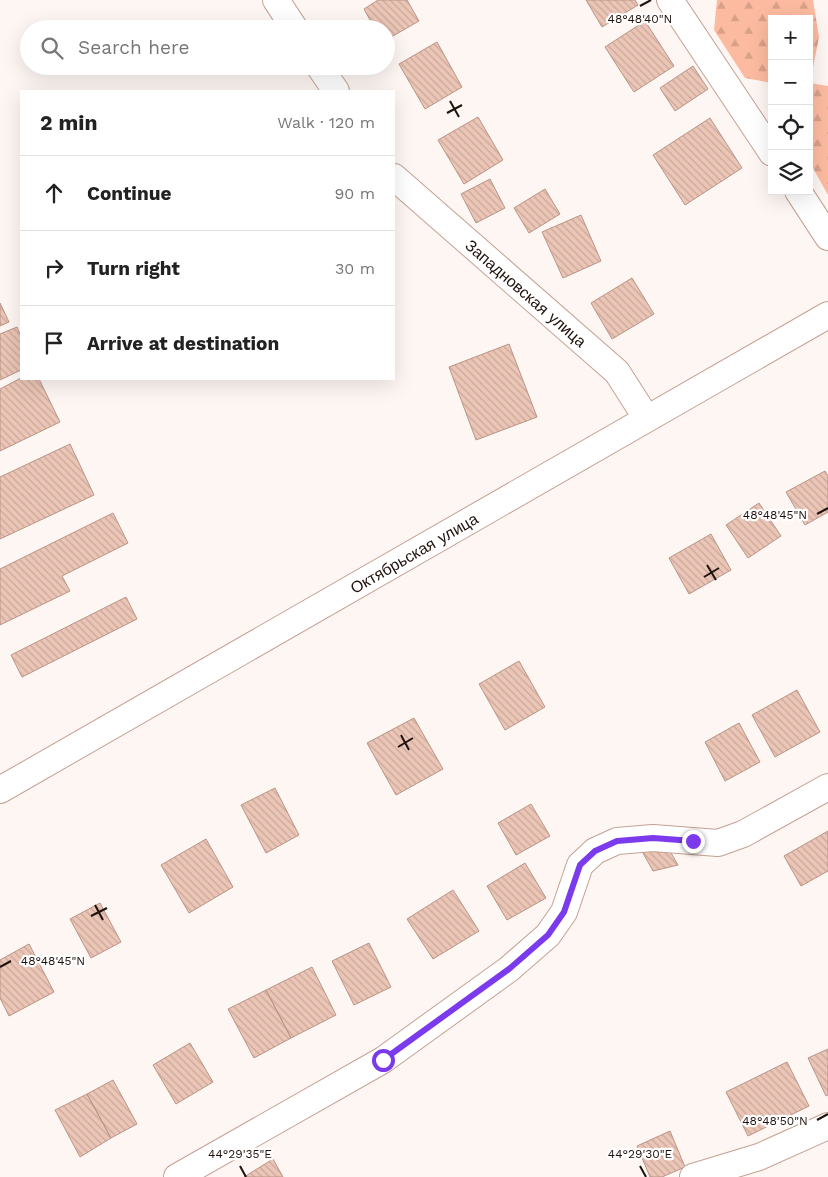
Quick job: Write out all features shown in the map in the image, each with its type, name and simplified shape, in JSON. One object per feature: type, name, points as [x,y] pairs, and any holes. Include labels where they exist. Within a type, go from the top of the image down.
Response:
[{"type":"street","points":[[276,0],[289,20]]},
{"type":"street","points":[[670,0],[770,150]]},
{"type":"street","points":[[325,75],[335,90]]},
{"type":"street","name":"Западновская улица","points":[[395,178],[617,372],[648,419]]},
{"type":"street","points":[[801,195],[828,237]]},
{"type":"street","name":"Октябрьская улица","points":[[0,790],[828,315]]},
{"type":"street","points":[[177,1177],[383,1060],[509,969],[548,935],[564,912],[580,865],[595,851],[617,841],[653,838],[718,843],[743,834],[828,787]]},
{"type":"street","points":[[693,1177],[759,1157],[828,1126]]},
{"type":"green space","points":[[717,0],[813,0],[819,37],[813,68],[813,15],[768,15],[768,82],[745,78],[714,30]]},
{"type":"green space","points":[[813,84],[828,86],[828,195],[813,168]]},
{"type":"building","points":[[378,0],[407,0],[419,21],[395,35],[395,20],[370,20],[364,9]]},
{"type":"building","points":[[586,0],[635,0],[638,5],[602,27]]},
{"type":"building","points":[[645,21],[674,66],[634,92],[605,47]]},
{"type":"building","points":[[437,42],[462,87],[425,109],[399,64]]},
{"type":"building","points":[[693,66],[708,89],[675,111],[660,88]]},
{"type":"building","points":[[478,117],[503,160],[464,184],[438,140]]},
{"type":"building","points":[[710,118],[742,168],[685,205],[653,155]]},
{"type":"building","points":[[490,179],[505,208],[476,223],[461,194]]},
{"type":"building","points":[[545,189],[560,214],[529,233],[514,208]]},
{"type":"building","points":[[581,215],[601,261],[563,278],[542,232]]},
{"type":"building","points":[[632,278],[654,314],[612,339],[591,303]]},
{"type":"building","points":[[0,303],[9,322],[0,326]]},
{"type":"building","points":[[17,327],[20,334],[20,370],[0,380],[0,334]]},
{"type":"building","points":[[509,344],[537,417],[476,440],[449,367]]},
{"type":"building","points":[[20,379],[39,380],[60,422],[0,451],[0,389]]},
{"type":"building","points":[[70,444],[94,495],[0,539],[0,477]]},
{"type":"building","points":[[825,471],[828,476],[828,512],[805,525],[786,492]]},
{"type":"building","points":[[759,503],[781,536],[748,558],[726,525]]},
{"type":"building","points":[[113,513],[128,543],[62,576],[70,591],[0,625],[0,569]]},
{"type":"building","points":[[711,534],[731,570],[689,594],[669,558]]},
{"type":"building","points":[[126,597],[137,619],[22,677],[11,655]]},
{"type":"building","points":[[519,661],[545,707],[505,730],[479,684]]},
{"type":"building","points":[[797,690],[820,732],[775,757],[752,715]]},
{"type":"building","points":[[414,718],[443,769],[396,795],[367,743]]},
{"type":"building","points":[[739,723],[760,762],[725,781],[705,742]]},
{"type":"building","points":[[275,788],[299,835],[266,853],[241,805]]},
{"type":"building","points":[[531,804],[550,836],[516,855],[498,823]]},
{"type":"building","points":[[828,831],[828,871],[801,886],[784,856]]},
{"type":"building","points":[[206,839],[233,887],[189,913],[161,865]]},
{"type":"building","points":[[664,841],[678,865],[653,871],[643,853]]},
{"type":"building","points":[[525,863],[546,898],[507,920],[487,886]]},
{"type":"building","points":[[453,890],[479,931],[433,959],[407,919]]},
{"type":"building","points":[[100,903],[121,942],[91,958],[70,919]]},
{"type":"building","points":[[369,943],[391,987],[354,1005],[332,961]]},
{"type":"building","points":[[29,944],[54,992],[9,1016],[0,998],[0,960]]},
{"type":"building","points":[[312,967],[336,1015],[291,1038],[266,990]]},
{"type":"building","points":[[266,990],[291,1038],[254,1058],[228,1009]]},
{"type":"building","points":[[190,1043],[213,1082],[176,1104],[153,1065]]},
{"type":"building","points":[[828,1049],[828,1095],[826,1096],[808,1058]]},
{"type":"building","points":[[787,1062],[809,1106],[748,1136],[726,1092]]},
{"type":"building","points":[[113,1080],[137,1124],[111,1138],[87,1094]]},
{"type":"building","points":[[87,1094],[111,1138],[80,1157],[55,1110]]},
{"type":"building","points":[[670,1131],[685,1167],[662,1177],[650,1177],[637,1146]]},
{"type":"building","points":[[273,1159],[283,1177],[244,1177]]},
{"type":"route","points":[[383,1060],[509,969],[548,935],[564,912],[580,865],[595,851],[617,841],[653,838],[693,841]]}]
